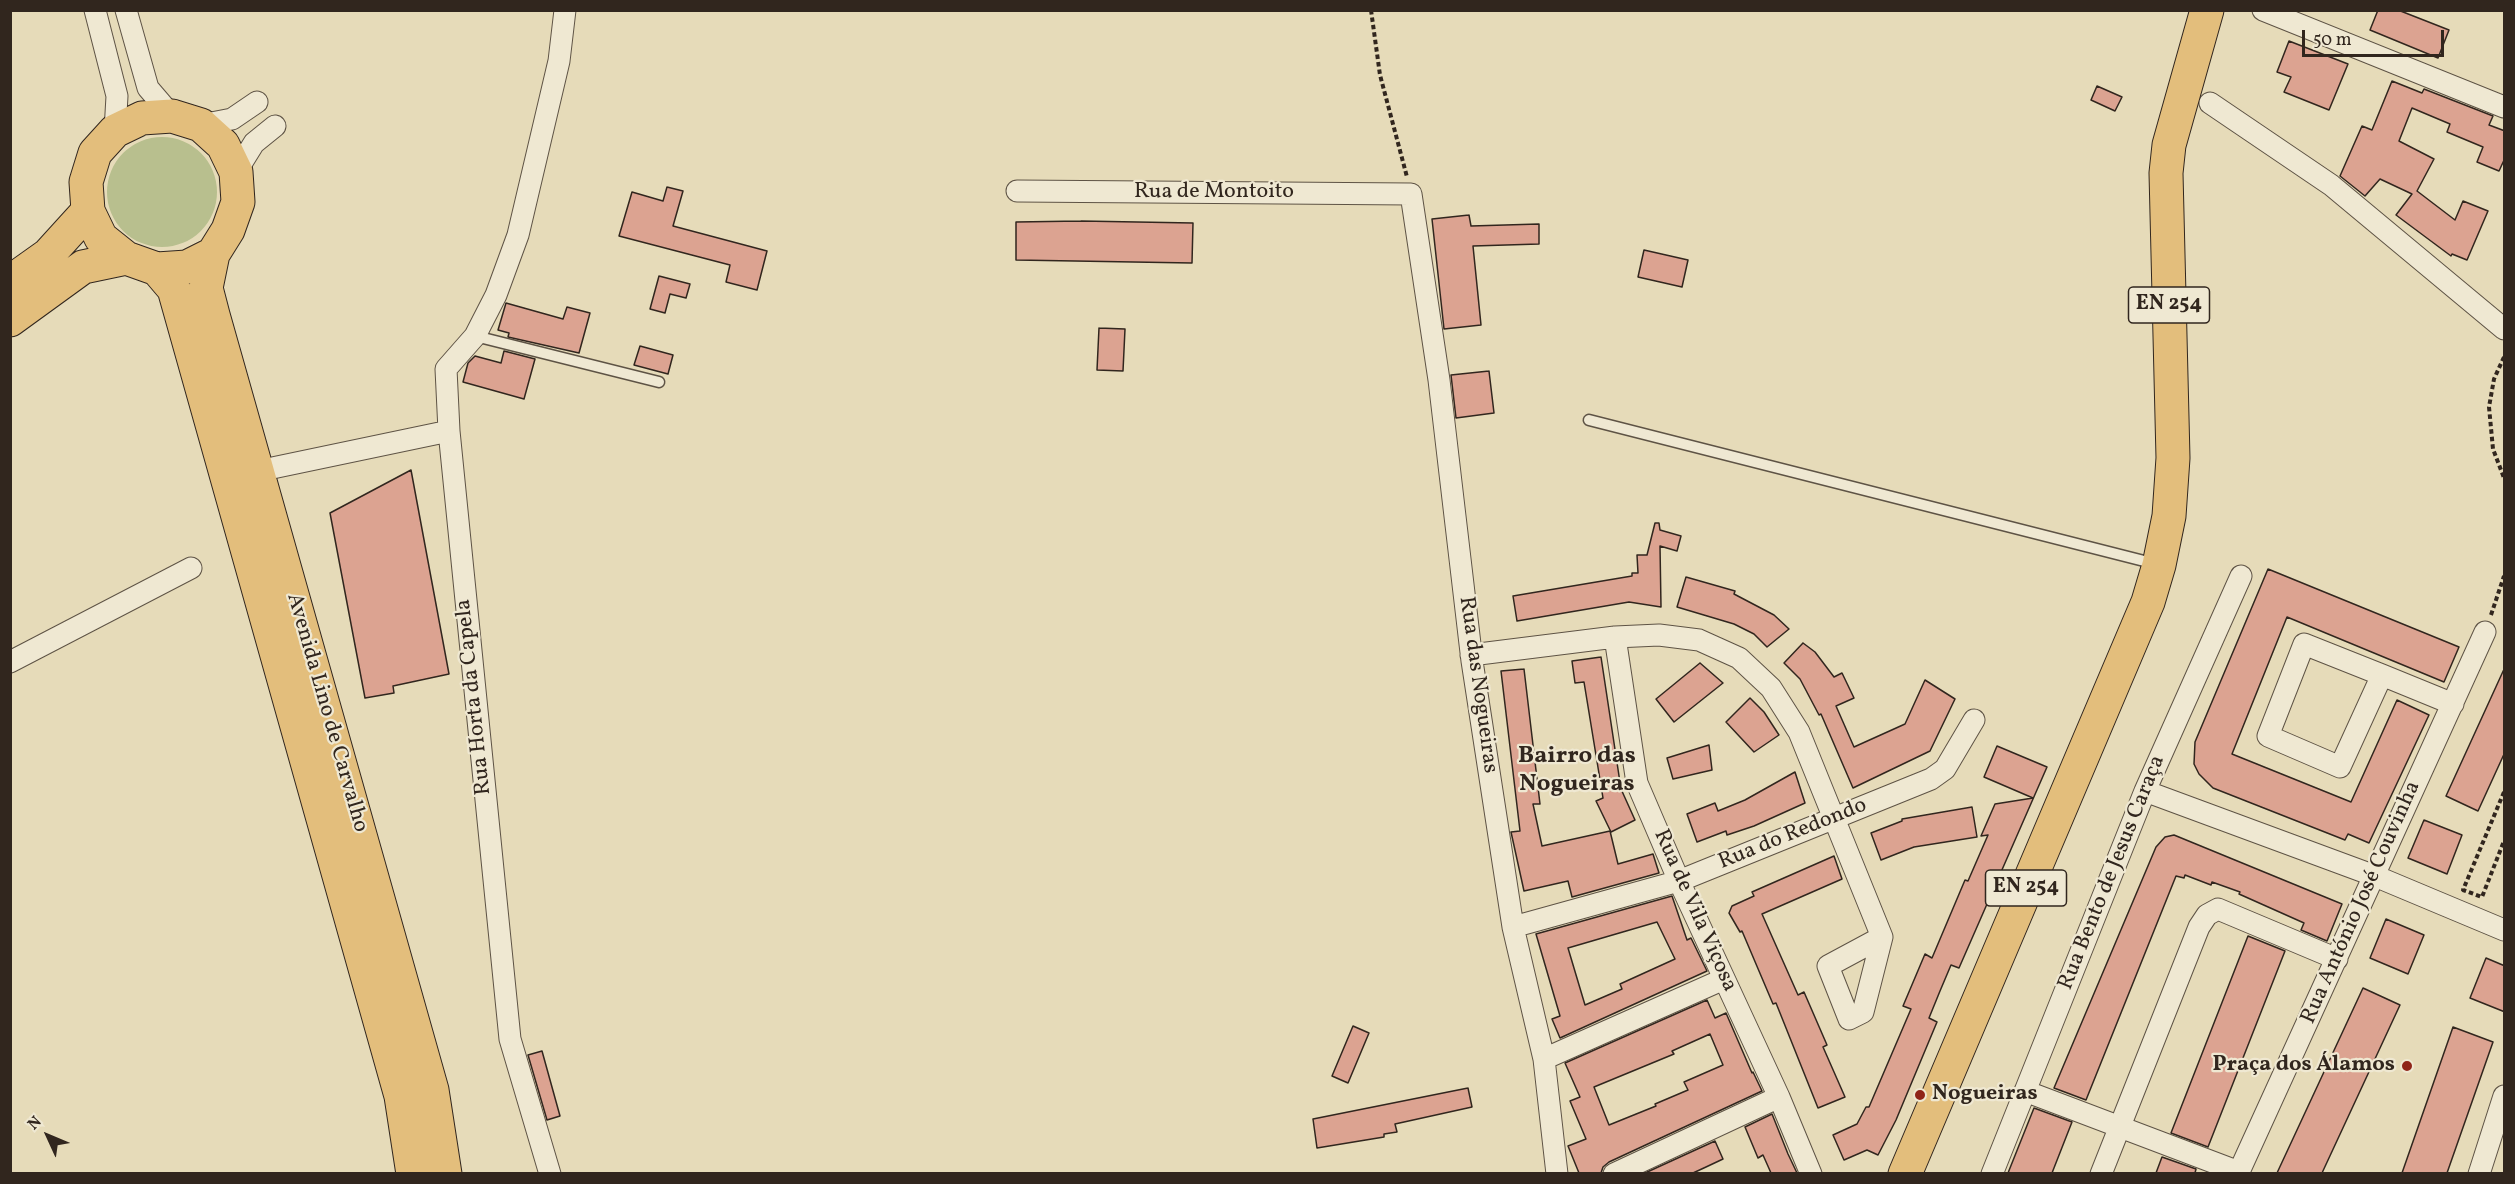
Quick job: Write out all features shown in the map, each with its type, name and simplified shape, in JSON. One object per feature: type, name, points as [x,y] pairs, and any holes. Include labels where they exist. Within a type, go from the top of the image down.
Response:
[{"type":"main road","name":"EN 254","points":[[1905,1173],[2148,602],[2159,565],[2169,516],[2173,459],[2166,173],[2171,136],[2206,10]]},
{"type":"main road","points":[[142,118],[186,120],[223,145],[236,172],[238,202],[228,230],[213,254],[187,267],[157,269],[126,258],[101,238],[88,211],[86,182],[96,153],[115,131],[142,118]]},
{"type":"main road","points":[[10,282],[48,255],[88,211]]},
{"type":"main road","name":"Avenida Lino de Carvalho","points":[[213,254],[206,288],[432,1090],[444,1173]]},
{"type":"main road","points":[[10,320],[83,267],[126,258]]},
{"type":"main road","name":"Avenida Lino de Carvalho","points":[[157,269],[174,289],[401,1096],[413,1173]]},
{"type":"street","points":[[95,10],[117,96],[115,131]]},
{"type":"street","points":[[126,10],[148,87],[186,120],[232,119],[257,102]]},
{"type":"street","name":"Rua Horta da Capela","points":[[550,1173],[510,1039],[448,431],[446,369],[475,336],[496,295],[518,235],[559,61],[564,10]]},
{"type":"street","points":[[2262,10],[2505,107]]},
{"type":"street","points":[[2210,103],[2331,184],[2505,329]]},
{"type":"street","points":[[236,172],[254,143],[275,126]]},
{"type":"street","name":"Rua de Montoito","points":[[1017,191],[1411,194]]},
{"type":"street","name":"Rua das Nogueiras","points":[[1411,194],[1439,380],[1471,655],[1513,927],[1544,1059],[1557,1173]]},
{"type":"street","points":[[258,471],[448,431]]},
{"type":"street","points":[[10,662],[191,568]]},
{"type":"street","name":"Rua Bento de Jesus Caraça","points":[[1992,1173],[2145,791],[2241,576]]},
{"type":"street","name":"Rua António José Couvinha","points":[[2238,1173],[2485,632]]},
{"type":"street","points":[[1471,655],[1615,637],[1659,635],[1699,640],[1739,658],[1771,688],[1799,732],[1882,937]]},
{"type":"street","name":"Rua de Vila Viçosa","points":[[1615,637],[1637,783],[1811,1173]]},
{"type":"street","points":[[2382,675],[2340,767],[2268,736],[2304,644],[2382,675],[2453,704]]},
{"type":"street","name":"Rua do Redondo","points":[[1513,927],[1679,880],[1931,779],[1945,769],[1974,720]]},
{"type":"street","points":[[2145,791],[2374,876],[2505,930]]},
{"type":"street","points":[[2101,1173],[2199,927],[2207,915],[2218,909],[2337,958]]},
{"type":"street","points":[[1544,1059],[1724,979]]},
{"type":"street","points":[[2025,1091],[2238,1173]]},
{"type":"street","points":[[2479,1173],[2505,1096]]},
{"type":"street","points":[[1614,1173],[1779,1097]]},
{"type":"lane","points":[[475,336],[659,382]]},
{"type":"lane","points":[[1590,420],[2159,565]]},
{"type":"path","points":[[1371,10],[1380,75],[1411,194]]},
{"type":"path","points":[[2505,357],[2494,379],[2488,407],[2493,449],[2505,478]]},
{"type":"path","points":[[2485,632],[2505,576]]},
{"type":"path","points":[[2505,792],[2463,890],[2482,897],[2505,841]]},
{"type":"green space","points":[[162,137],[183,141],[201,153],[213,171],[217,192],[213,213],[201,231],[183,243],[162,247],[141,243],[123,231],[111,213],[107,192],[111,171],[123,153],[141,141]]},
{"type":"building","points":[[2378,10],[2398,10],[2449,30],[2438,58],[2370,30]]},
{"type":"building","points":[[2289,41],[2348,64],[2329,110],[2284,92],[2291,77],[2277,72]]},
{"type":"building","points":[[2392,81],[2422,93],[2424,89],[2493,116],[2489,125],[2505,131],[2505,158],[2499,171],[2477,162],[2483,147],[2447,132],[2450,124],[2412,108],[2399,141],[2434,159],[2417,191],[2455,220],[2463,201],[2488,211],[2467,260],[2452,254],[2451,256],[2396,215],[2412,194],[2380,179],[2365,196],[2340,176],[2362,126],[2372,130]]},
{"type":"building","points":[[2097,86],[2122,97],[2115,111],[2091,100]]},
{"type":"building","points":[[667,187],[683,191],[673,226],[767,251],[757,290],[726,282],[730,265],[619,236],[632,192],[663,201]]},
{"type":"building","points":[[1469,215],[1471,226],[1539,224],[1539,244],[1473,246],[1481,325],[1444,329],[1432,219]]},
{"type":"building","points":[[1016,222],[1193,223],[1192,263],[1016,260]]},
{"type":"building","points":[[1644,250],[1688,260],[1682,287],[1638,277]]},
{"type":"building","points":[[659,276],[690,284],[686,298],[670,294],[665,313],[650,309]]},
{"type":"building","points":[[506,303],[563,319],[567,307],[590,313],[579,353],[508,337],[509,333],[498,330]]},
{"type":"building","points":[[1099,328],[1125,329],[1123,371],[1097,370]]},
{"type":"building","points":[[640,346],[673,355],[668,374],[634,365]]},
{"type":"building","points":[[504,351],[535,359],[524,399],[463,382],[468,363],[475,356],[501,363]]},
{"type":"building","points":[[1489,371],[1494,413],[1456,418],[1451,375]]},
{"type":"building","points":[[411,470],[449,674],[393,686],[394,693],[365,698],[330,513]]},
{"type":"building","points":[[1655,523],[1659,523],[1660,530],[1681,536],[1677,551],[1660,546],[1661,607],[1629,602],[1517,621],[1513,596],[1632,576],[1632,573],[1638,573],[1637,555],[1647,555]]},
{"type":"building","points":[[2268,569],[2459,647],[2444,682],[2287,617],[2232,754],[2351,802],[2397,700],[2429,715],[2369,843],[2348,834],[2345,840],[2213,788],[2199,774],[2194,764],[2195,742]]},
{"type":"building","points":[[1686,577],[1735,591],[1734,594],[1774,615],[1789,629],[1767,647],[1754,634],[1734,624],[1677,607]]},
{"type":"building","points":[[1803,643],[1815,652],[1834,677],[1842,673],[1854,698],[1836,706],[1854,747],[1905,724],[1925,680],[1955,699],[1930,751],[1853,788],[1821,714],[1819,715],[1800,679],[1784,663]]},
{"type":"building","points":[[1601,657],[1621,789],[1635,820],[1611,832],[1596,801],[1603,798],[1584,682],[1575,683],[1572,661]]},
{"type":"building","points":[[1700,663],[1723,683],[1674,722],[1656,699]]},
{"type":"building","points":[[2505,667],[2505,752],[2478,811],[2446,796]]},
{"type":"building","points":[[1524,669],[1540,804],[1533,804],[1542,846],[1610,831],[1618,864],[1653,854],[1659,873],[1572,897],[1568,881],[1524,891],[1511,832],[1520,831],[1501,671]]},
{"type":"building","points":[[1750,698],[1764,712],[1779,735],[1754,752],[1726,722]]},
{"type":"building","points":[[1709,745],[1712,770],[1673,779],[1667,758]]},
{"type":"building","points":[[1997,746],[2047,767],[1959,968],[1951,965],[1929,1018],[1937,1022],[1896,1120],[1878,1155],[1867,1150],[1844,1160],[1833,1135],[1857,1124],[1866,1107],[1869,1107],[1911,1009],[1903,1006],[1925,954],[1932,958],[1965,880],[1968,881],[1988,835],[1981,836],[1995,804],[2033,798],[1984,777]]},
{"type":"building","points":[[1795,772],[1805,803],[1754,826],[1727,835],[1726,831],[1697,842],[1687,814],[1715,803],[1718,811],[1745,800]]},
{"type":"building","points":[[1972,807],[1977,837],[1914,847],[1881,860],[1871,833],[1902,821],[1902,819]]},
{"type":"building","points":[[2424,820],[2462,835],[2447,874],[2408,858]]},
{"type":"building","points":[[2174,835],[2342,904],[2327,941],[2301,930],[2304,923],[2239,894],[2240,892],[2212,882],[2211,885],[2185,875],[2184,878],[2176,876],[2086,1100],[2054,1088],[2156,847],[2165,837]]},
{"type":"building","points":[[1834,856],[1842,879],[1762,914],[1798,995],[1804,992],[1827,1045],[1823,1047],[1845,1097],[1818,1108],[1776,1003],[1773,1004],[1742,931],[1740,932],[1729,913],[1732,906],[1754,896],[1752,892]]},
{"type":"building","points":[[1672,896],[1687,940],[1691,938],[1707,971],[1560,1038],[1552,1019],[1560,1016],[1536,934]],"holes":[[[1657,922],[1675,959],[1620,984],[1622,989],[1585,1005],[1568,948]]]},
{"type":"building","points":[[2386,919],[2424,935],[2408,974],[2370,958]]},
{"type":"building","points":[[2248,936],[2285,951],[2208,1147],[2171,1133]]},
{"type":"building","points":[[2486,958],[2505,966],[2505,1012],[2470,998]]},
{"type":"building","points":[[2363,988],[2400,1005],[2322,1173],[2277,1173]]},
{"type":"building","points":[[1707,1000],[1715,1018],[1726,1013],[1762,1091],[1609,1162],[1603,1167],[1601,1173],[1579,1173],[1568,1146],[1586,1139],[1570,1101],[1580,1097],[1565,1063]],"holes":[[[1710,1034],[1723,1065],[1684,1082],[1688,1090],[1609,1125],[1594,1087],[1674,1054],[1672,1051]]]},
{"type":"building","points":[[1353,1026],[1369,1033],[1348,1083],[1332,1076]]},
{"type":"building","points":[[2453,1027],[2493,1042],[2447,1173],[2402,1173]]},
{"type":"building","points":[[542,1051],[560,1116],[547,1120],[528,1055]]},
{"type":"building","points":[[1468,1088],[1472,1107],[1395,1124],[1397,1132],[1384,1134],[1384,1137],[1317,1148],[1313,1119]]},
{"type":"building","points":[[2034,1108],[2072,1122],[2052,1173],[2008,1173]]},
{"type":"building","points":[[1772,1114],[1797,1173],[1771,1173],[1763,1155],[1758,1158],[1745,1127]]},
{"type":"building","points":[[1715,1141],[1723,1159],[1693,1173],[1645,1173]]},
{"type":"building","points":[[2162,1157],[2196,1169],[2195,1173],[2156,1173]]},
{"type":"place","name":"Praça dos Álamos","points":[[2407,1066]]},
{"type":"place","name":"Nogueiras","points":[[1920,1095]]},
{"type":"district","name":"Bairro das Nogueiras","points":[[1577,772]]}]
